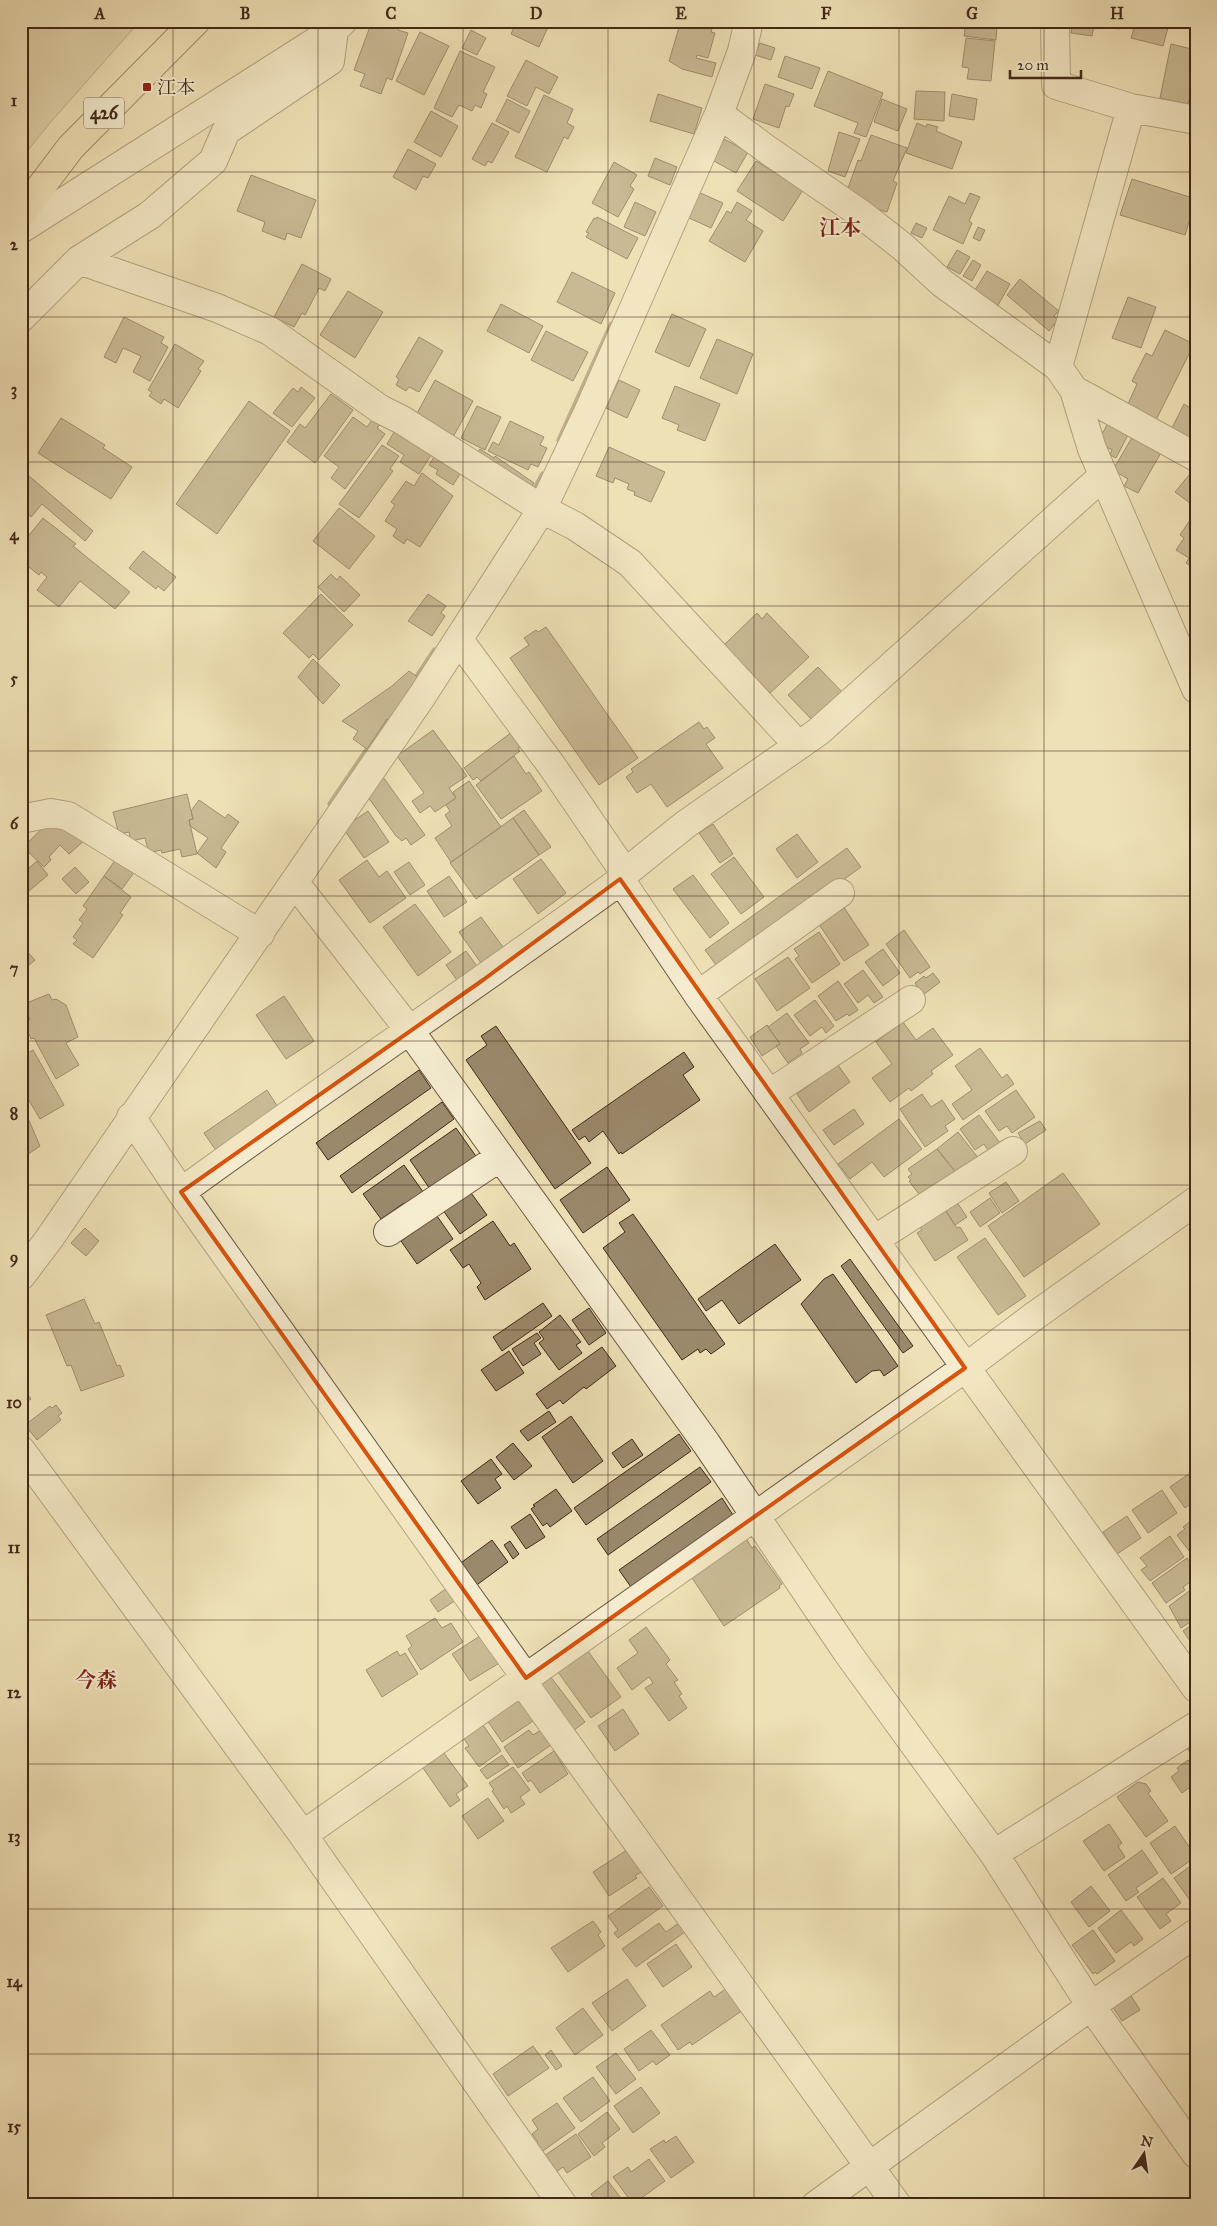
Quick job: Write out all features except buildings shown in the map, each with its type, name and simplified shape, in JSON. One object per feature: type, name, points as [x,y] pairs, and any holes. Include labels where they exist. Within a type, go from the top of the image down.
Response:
[{"type":"highway","name":"426","points":[[21,213],[71,147],[196,21]]},
{"type":"street","points":[[21,1276],[49,1239],[131,1117],[260,934],[459,640],[542,509],[590,408],[719,114],[742,51],[749,21]]},
{"type":"street","points":[[1055,21],[1056,85],[1131,108],[1196,120]]},
{"type":"street","points":[[21,229],[338,26]]},
{"type":"street","points":[[21,318],[79,260],[150,215],[213,161],[226,131],[330,61],[338,26]]},
{"type":"street","points":[[1058,367],[1131,108]]},
{"type":"street","points":[[719,114],[861,214],[903,247],[942,283],[1058,367],[1074,390],[1085,430],[1103,476],[1196,689]]},
{"type":"street","points":[[79,260],[217,308],[270,332],[380,409],[402,420],[542,509],[575,526],[630,563],[798,745]]},
{"type":"street","points":[[1074,390],[1196,457]]},
{"type":"street","points":[[181,1192],[291,1112],[483,980],[622,876],[686,824],[818,732],[1103,476]]},
{"type":"street","points":[[459,640],[552,766],[698,995],[1196,1688]]},
{"type":"street","points":[[21,819],[51,813],[68,816],[260,934]]},
{"type":"street","points":[[294,883],[410,1031],[756,1516],[846,1652],[994,1854],[1091,2006],[1196,2154]]},
{"type":"street","points":[[698,995],[840,893]]},
{"type":"street","points":[[770,1094],[911,1000]]},
{"type":"street","points":[[131,1117],[181,1192],[524,1680],[897,2205]]},
{"type":"street","points":[[874,1240],[1013,1151]]},
{"type":"street","points":[[388,1232],[500,1156]]},
{"type":"street","points":[[303,1835],[965,1368],[1196,1201]]},
{"type":"street","points":[[21,1450],[303,1835],[563,2205]]},
{"type":"street","points":[[994,1854],[1196,1726]]},
{"type":"street","points":[[816,2205],[1091,2006],[1196,1933]]},
{"type":"highlighted area","points":[[620,879],[965,1368],[526,1678],[181,1192],[483,980]]},
{"type":"shaded area","points":[[21,21],[140,21],[49,124],[21,159]]},
{"type":"waterway","points":[[560,440],[612,325]]},
{"type":"waterway","points":[[532,496],[543,475]]},
{"type":"waterway","points":[[413,684],[435,651]]},
{"type":"waterway","points":[[331,804],[393,713]]},
{"type":"place","name":"江本","points":[[147,87]]},
{"type":"district","name":"江本","points":[[840,228]]},
{"type":"district","name":"今森","points":[[96,1680]]}]
